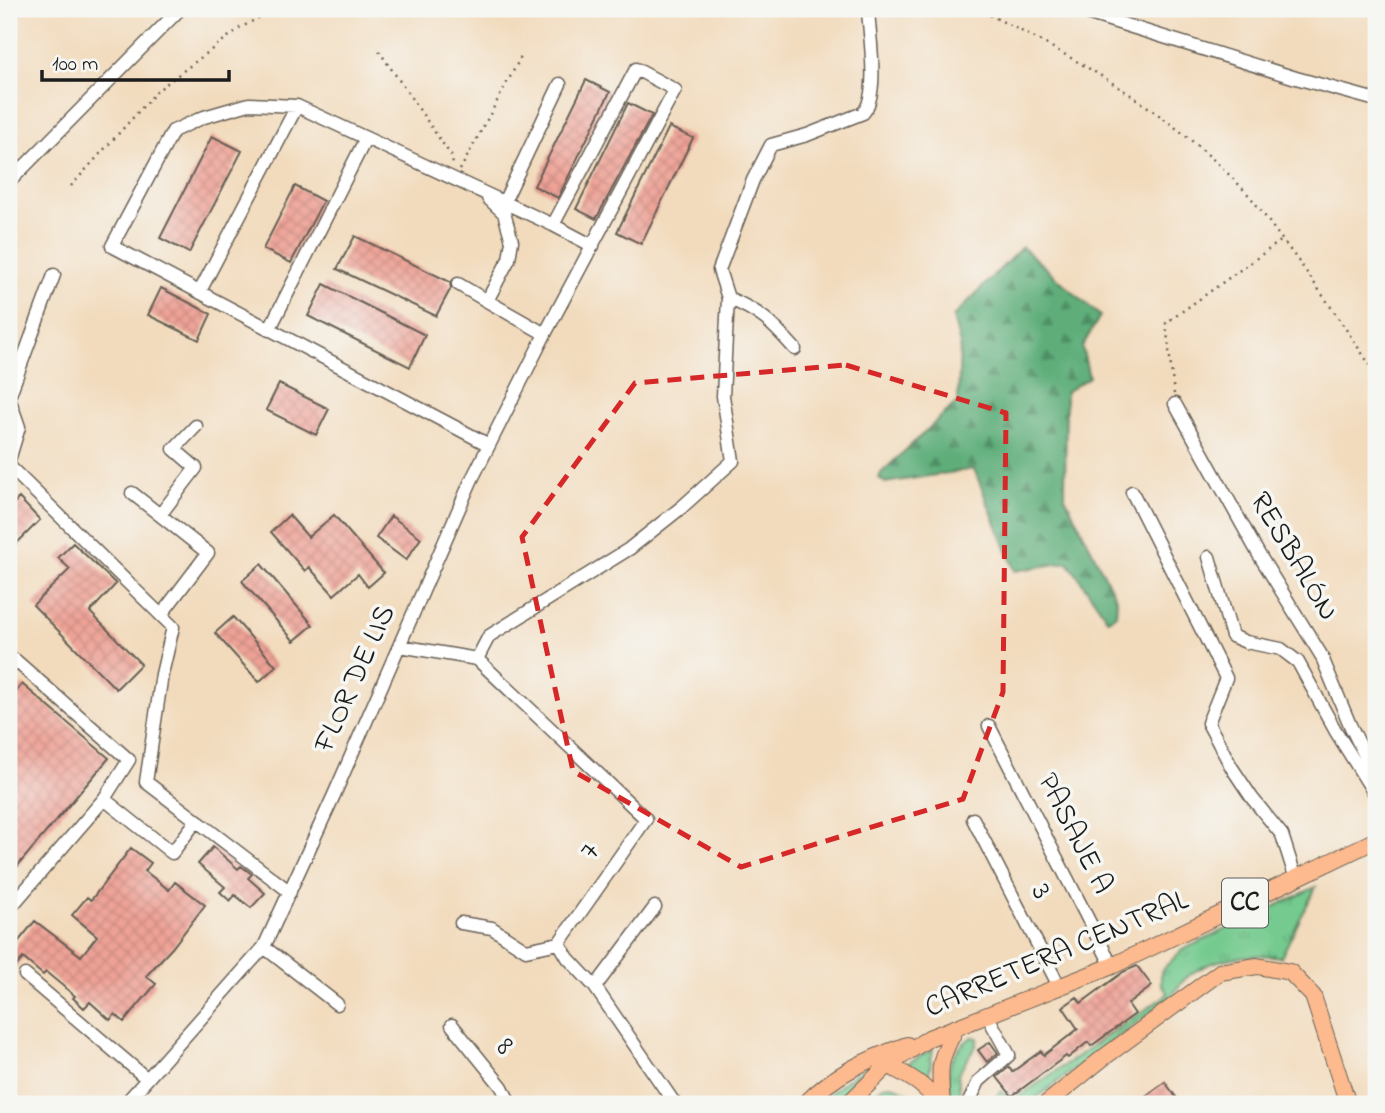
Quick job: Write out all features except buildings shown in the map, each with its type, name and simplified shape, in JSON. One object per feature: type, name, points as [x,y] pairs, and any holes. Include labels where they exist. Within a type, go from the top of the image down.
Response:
[{"type":"main road","name":"CARRETERA CENTRAL","points":[[848,1104],[888,1065],[929,1038],[1112,966],[1376,840]]},
{"type":"main road","points":[[1046,1104],[1103,1058],[1220,972],[1257,965],[1290,972],[1313,996],[1348,1104]]},
{"type":"main road","points":[[940,1104],[942,1052],[955,1030]]},
{"type":"main road","points":[[805,1104],[822,1086],[873,1057],[929,1038]]},
{"type":"main road","points":[[873,1057],[915,1079],[940,1104]]},
{"type":"street","points":[[9,182],[180,9]]},
{"type":"street","points":[[400,646],[477,659],[489,636],[629,549],[682,507],[733,461],[723,396],[728,298],[719,270],[766,150],[777,143],[807,135],[863,113],[868,107],[871,99],[871,60],[868,9]]},
{"type":"street","points":[[1074,9],[1376,100]]},
{"type":"street","name":"FLOR DE LIS","points":[[125,1104],[264,947],[489,445],[545,334],[676,90],[636,69],[553,225]]},
{"type":"street","points":[[503,202],[560,84]]},
{"type":"street","points":[[489,445],[112,246],[173,131],[204,117],[249,104],[297,106],[593,246]]},
{"type":"street","points":[[200,291],[297,106]]},
{"type":"street","points":[[270,330],[366,138]]},
{"type":"street","points":[[480,191],[504,213],[512,242],[509,259],[487,301]]},
{"type":"street","points":[[9,460],[19,427],[9,397],[54,275]]},
{"type":"street","points":[[458,284],[545,334]]},
{"type":"street","points":[[728,298],[755,310],[772,323],[795,349]]},
{"type":"street","name":"RESBALÓN","points":[[1175,404],[1258,553],[1321,656],[1376,778]]},
{"type":"street","points":[[160,515],[196,468],[174,449],[196,426]]},
{"type":"street","points":[[9,466],[173,627],[162,674],[146,782],[290,892]]},
{"type":"street","points":[[1132,492],[1226,678],[1208,723],[1232,768],[1282,835],[1296,879]]},
{"type":"street","points":[[132,493],[208,553],[161,615]]},
{"type":"street","name":"RESBALÓN","points":[[1209,558],[1232,636],[1246,642],[1281,649],[1298,662],[1335,730],[1376,796]]},
{"type":"street","name":"7","points":[[477,659],[646,819],[559,943]]},
{"type":"street","points":[[9,909],[104,799],[129,760],[11,661]]},
{"type":"street","name":"PASAJE A","points":[[989,726],[1112,966]]},
{"type":"street","points":[[104,799],[172,853],[197,820]]},
{"type":"street","name":"3","points":[[972,820],[1060,988]]},
{"type":"street","points":[[595,987],[655,907]]},
{"type":"street","points":[[461,923],[492,928],[526,950],[559,943],[568,958],[595,987],[675,1104]]},
{"type":"street","points":[[264,947],[337,1004]]},
{"type":"street","points":[[25,975],[146,1078]]},
{"type":"street","points":[[968,1104],[979,1081],[1009,1055],[987,1015]]},
{"type":"street","name":"8","points":[[452,1025],[502,1087],[510,1104]]},
{"type":"path","points":[[71,186],[158,90],[240,28],[275,9]]},
{"type":"path","points":[[977,9],[1027,33],[1121,87],[1200,147],[1247,193],[1312,278],[1376,374]]},
{"type":"path","points":[[379,51],[452,157],[455,179]]},
{"type":"path","points":[[455,179],[523,52]]},
{"type":"path","points":[[1175,404],[1166,323],[1282,240]]},
{"type":"highlighted area","points":[[846,365],[1006,413],[1003,692],[963,799],[741,867],[573,771],[522,537],[635,383]]},
{"type":"green space","points":[[1022,247],[1100,316],[1082,347],[1089,377],[1066,392],[1065,497],[1117,600],[1116,615],[1108,620],[1068,562],[1015,571],[974,469],[885,483],[879,478],[881,473],[958,401],[960,345],[953,317]]},
{"type":"green space","points":[[1316,887],[1281,957],[1244,956],[1206,966],[1185,979],[1171,997],[1028,1104],[990,1104],[1001,1091],[1011,1102],[1168,994],[1161,984],[1161,971],[1182,950]]},
{"type":"green space","points":[[972,1037],[978,1038],[976,1046],[958,1073],[961,1104],[953,1104],[949,1084],[952,1058]]},
{"type":"green space","points":[[933,1049],[928,1081],[908,1063]]},
{"type":"green space","points":[[872,1064],[875,1070],[840,1104],[816,1104],[861,1069]]},
{"type":"green space","points":[[892,1085],[916,1097],[922,1104],[863,1104],[883,1086]]}]
